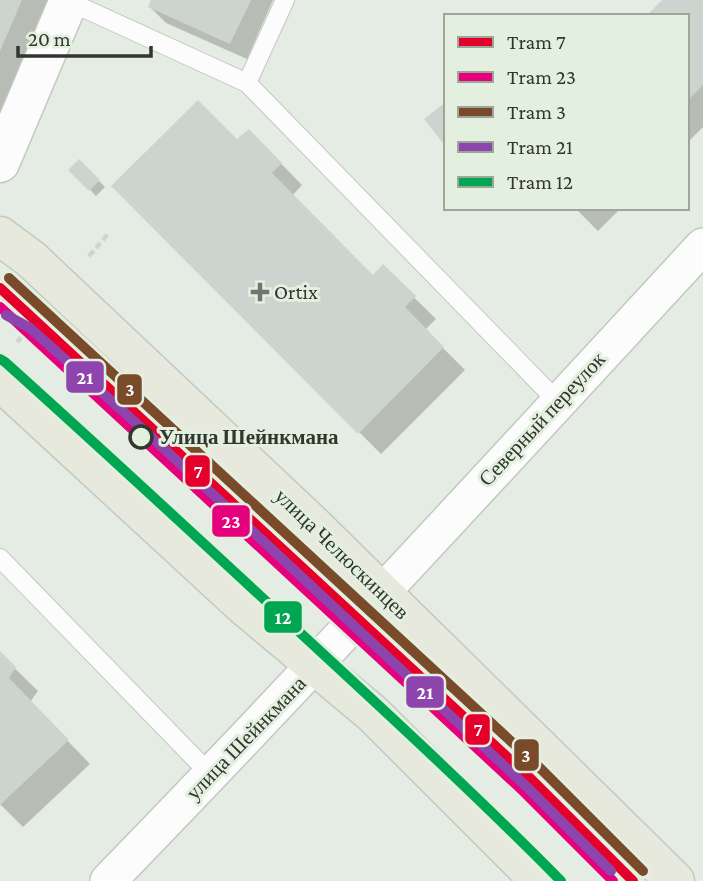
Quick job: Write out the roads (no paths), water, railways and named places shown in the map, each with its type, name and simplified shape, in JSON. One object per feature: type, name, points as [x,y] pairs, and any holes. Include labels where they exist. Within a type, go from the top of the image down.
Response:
[{"type":"main road","name":"улица Челюскинцев","points":[[0,236],[32,259],[313,525],[675,881]]},
{"type":"main road","points":[[0,382],[243,605],[373,714],[540,881]]},
{"type":"street","points":[[0,163],[69,1]]},
{"type":"street","name":"Северный переулок","points":[[383,594],[703,246]]},
{"type":"street","name":"улица Шейнкмана","points":[[108,881],[383,594]]},
{"type":"lane","points":[[247,83],[285,0]]},
{"type":"lane","points":[[69,1],[247,83],[558,402]]},
{"type":"lane","points":[[0,558],[211,775]]},
{"type":"tram line","name":"3","points":[[9,278],[541,769],[643,871]]},
{"type":"tram line","name":"7","points":[[0,288],[531,779],[633,881]]},
{"type":"tram line","name":"23","points":[[0,307],[521,789],[613,881]]},
{"type":"tram line","name":"21","points":[[6,315],[30,328],[146,432],[527,787],[611,871]]},
{"type":"tram line","name":"12","points":[[0,359],[115,461],[362,690],[561,881]]},
{"type":"place","name":"Ortix","points":[[260,292]]},
{"type":"place","name":"Улица Шейнкмана","points":[[141,437]]}]
